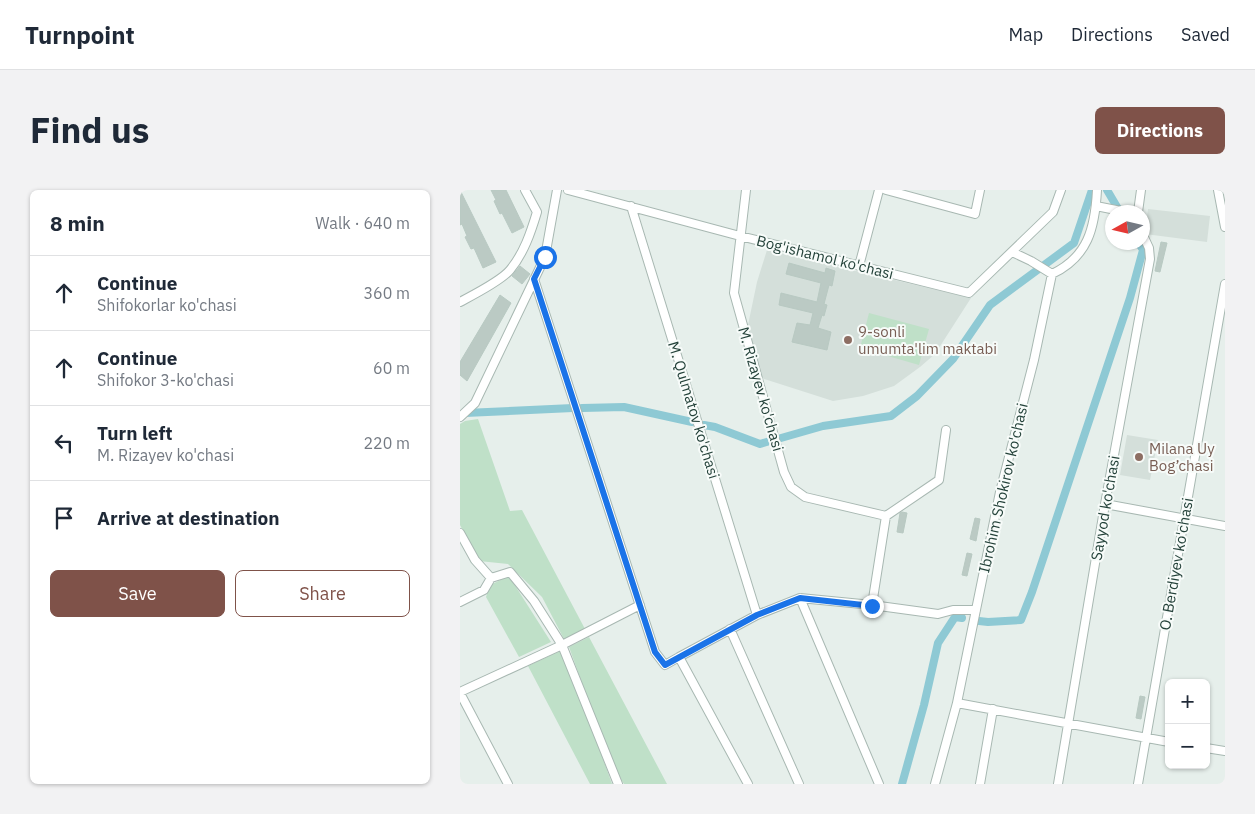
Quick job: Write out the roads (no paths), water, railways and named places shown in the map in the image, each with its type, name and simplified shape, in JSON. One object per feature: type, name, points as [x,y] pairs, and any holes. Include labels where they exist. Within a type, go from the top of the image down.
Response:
[{"type":"street","points":[[460,302],[510,271],[528,239],[537,212],[525,190]]},
{"type":"street","points":[[460,417],[475,403],[545,257],[557,190]]},
{"type":"street","name":"Bog'ishamol ko'chasi","points":[[568,190],[740,236],[969,293],[1053,212],[1061,190]]},
{"type":"street","name":"M. Rizayev ko'chasi","points":[[746,190],[734,293],[782,463],[791,487],[805,497],[886,516]]},
{"type":"street","points":[[859,266],[879,190]]},
{"type":"street","points":[[886,190],[975,214],[980,190]]},
{"type":"street","points":[[1012,252],[1048,272],[1063,269],[1074,261],[1082,251],[1088,236],[1096,206],[1097,190]]},
{"type":"street","points":[[1139,205],[1141,190]]},
{"type":"street","points":[[1218,190],[1225,226]]},
{"type":"street","name":"M. Qulmatov ko'chasi","points":[[631,206],[757,615]]},
{"type":"street","points":[[1096,206],[1105,208]]},
{"type":"street","name":"Sayyod ko'chasi","points":[[1058,784],[1105,504],[1150,259],[1149,250]]},
{"type":"street","name":"Ibrohim Shokirov ko'chasi","points":[[935,784],[957,703],[1000,492],[1034,360],[1048,272]]},
{"type":"street","points":[[534,279],[655,652],[665,665],[757,615],[800,598],[938,614],[953,610],[976,610]]},
{"type":"street","name":"O. Berdiyev ko'chasi","points":[[1138,784],[1225,284]]},
{"type":"street","points":[[872,606],[886,516],[939,480],[946,430]]},
{"type":"street","points":[[1105,504],[1225,526]]},
{"type":"street","points":[[460,532],[475,560],[491,578]]},
{"type":"street","points":[[460,602],[484,590],[491,578],[510,572],[534,601],[562,645],[618,784]]},
{"type":"street","points":[[800,598],[879,784]]},
{"type":"street","points":[[508,784],[460,692],[562,645],[640,605]]},
{"type":"street","points":[[730,629],[799,784]]},
{"type":"street","points":[[679,657],[748,784]]},
{"type":"street","points":[[957,703],[1165,741]]},
{"type":"street","points":[[980,784],[993,709]]},
{"type":"street","points":[[1210,749],[1225,751]]},
{"type":"waterway","points":[[781,438],[823,426],[891,416],[917,396],[953,359],[990,305],[1074,243],[1092,190]]},
{"type":"waterway","points":[[1107,190],[1116,205]]},
{"type":"waterway","points":[[979,621],[1021,620],[1130,298],[1143,250]]},
{"type":"waterway","points":[[582,408],[624,407],[692,422]]},
{"type":"waterway","points":[[465,413],[573,408]]},
{"type":"waterway","points":[[704,425],[715,427],[760,444],[770,441]]},
{"type":"waterway","points":[[902,784],[924,705],[938,643],[955,617],[962,618]]},
{"type":"place","name":"9-sonli umumta'lim maktabi","points":[[848,340]]},
{"type":"place","name":"Milana Uy Bog’chasi","points":[[1139,457]]}]
